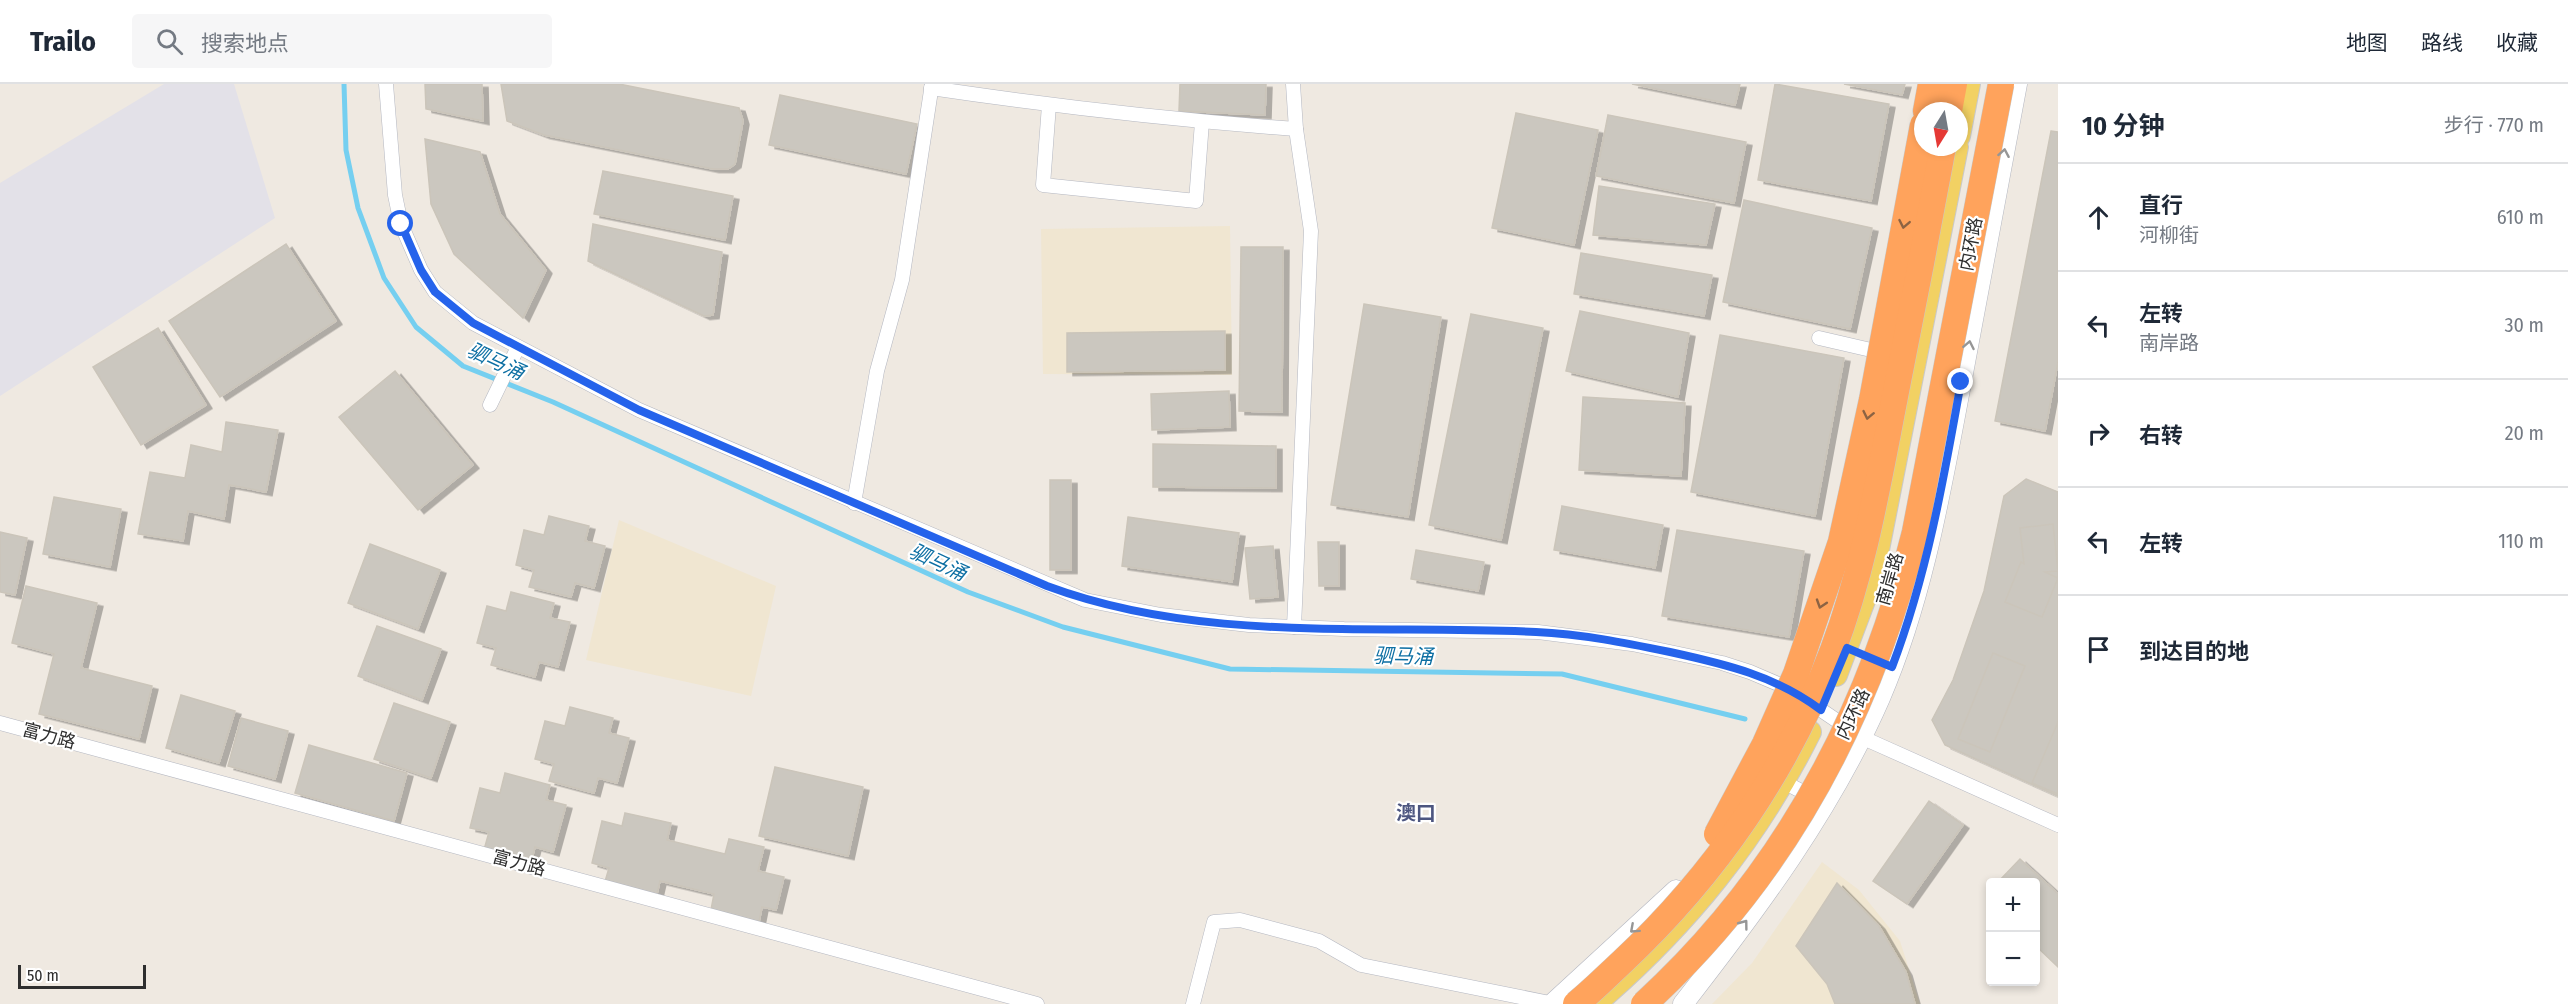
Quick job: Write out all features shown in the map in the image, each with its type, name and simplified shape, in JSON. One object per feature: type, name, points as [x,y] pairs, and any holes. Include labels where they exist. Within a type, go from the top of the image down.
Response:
[{"type":"highway","points":[[1928,102],[1931,84]]},
{"type":"highway","name":"内环路","points":[[1644,1004],[1665,978],[1712,934],[1803,809],[1846,730],[1880,652],[1900,594],[1915,532],[2001,84]]},
{"type":"highway","points":[[1675,909],[1765,744],[1796,674],[1831,574],[1841,542],[1872,400],[1917,156]]},
{"type":"highway","points":[[1560,1004],[1643,942],[1675,909],[1722,852],[1760,796],[1799,729],[1849,605],[1873,510],[1941,156]]},
{"type":"highway","points":[[1651,1004],[1665,978]]},
{"type":"main road","points":[[1944,102],[1947,84]]},
{"type":"main road","name":"南岸路","points":[[1629,1004],[1665,978],[1738,886],[1784,782],[1887,593],[1906,517],[1990,84]]},
{"type":"main road","points":[[1683,1004],[1790,859],[1861,737],[1892,667],[1918,588],[1944,478],[2017,84]]},
{"type":"main road","points":[[1560,1004],[1677,890],[1731,825],[1784,782],[1822,710],[1827,645],[1852,568],[1879,460],[1933,156]]},
{"type":"main road","name":"南岸路","points":[[1856,652],[1884,523],[1955,156]]},
{"type":"main road","name":"南岸路","points":[[1594,1004],[1651,953],[1721,875],[1784,782]]},
{"type":"main road","points":[[1665,978],[1725,950]]},
{"type":"street","points":[[386,84],[395,195],[401,224],[410,247],[435,292],[473,323],[639,410],[1084,600],[1161,615],[1249,625],[1538,632],[1585,636],[1722,663],[1769,679],[1822,710],[1861,737],[2058,825]]},
{"type":"street","points":[[1293,84],[1296,129],[1311,231],[1294,627]]},
{"type":"street","points":[[854,503],[877,371],[902,280],[932,86],[1049,105],[1202,122],[1296,129]]},
{"type":"street","points":[[1049,105],[1043,185],[1196,201],[1202,122]]},
{"type":"street","points":[[1819,338],[1898,356]]},
{"type":"street","points":[[490,405],[518,347]]},
{"type":"street","points":[[1856,652],[1892,667]]},
{"type":"street","name":"富力路","points":[[0,723],[1037,1004]]},
{"type":"street","points":[[1192,1004],[1214,922],[1240,920],[1319,941],[1361,965],[1560,1004]]},
{"type":"shaded area","points":[[164,84],[234,84],[275,218],[0,396],[0,183]]},
{"type":"shaded area","points":[[1230,226],[1232,375],[1043,374],[1041,229]]},
{"type":"shaded area","points":[[619,520],[776,586],[751,696],[586,660]]},
{"type":"shaded area","points":[[1822,862],[1859,890],[1900,941],[1920,1004],[1712,1004],[1752,963]]},
{"type":"building","points":[[425,84],[482,84],[483,121],[426,109]]},
{"type":"building","points":[[501,84],[619,84],[739,108],[743,121],[735,164],[728,169],[713,169],[544,135],[507,121]]},
{"type":"building","points":[[1180,84],[1266,84],[1265,115],[1179,111]]},
{"type":"building","points":[[1632,84],[1740,84],[1735,105]]},
{"type":"building","points":[[1775,84],[1889,104],[1871,201],[1758,180]]},
{"type":"building","points":[[1844,84],[1905,84],[1902,95]]},
{"type":"building","points":[[780,95],[917,124],[906,174],[769,145]]},
{"type":"building","points":[[1516,113],[1598,130],[1574,245],[1492,228]]},
{"type":"building","points":[[1608,115],[1746,142],[1734,203],[1596,176]]},
{"type":"building","points":[[2051,131],[2058,132],[2058,362],[2045,431],[1995,421]]},
{"type":"building","points":[[425,139],[480,152],[500,214],[546,270],[523,318],[454,254],[431,204]]},
{"type":"building","points":[[603,171],[733,196],[725,240],[594,214]]},
{"type":"building","points":[[1599,186],[1715,204],[1706,245],[1593,235]]},
{"type":"building","points":[[1744,200],[1872,228],[1850,329],[1723,302]]},
{"type":"building","points":[[593,224],[722,252],[713,315],[704,316],[588,261]]},
{"type":"building","points":[[286,244],[336,321],[220,397],[169,321]]},
{"type":"building","points":[[1241,247],[1283,247],[1282,412],[1239,411]]},
{"type":"building","points":[[1581,253],[1712,275],[1704,316],[1574,294]]},
{"type":"building","points":[[1364,304],[1441,317],[1408,517],[1331,505]]},
{"type":"building","points":[[1580,311],[1689,333],[1678,397],[1566,371]]},
{"type":"building","points":[[1471,314],[1543,328],[1501,540],[1429,525]]},
{"type":"building","points":[[158,328],[206,405],[141,445],[93,367]]},
{"type":"building","points":[[1225,331],[1225,370],[1067,372],[1067,333]]},
{"type":"building","points":[[1720,335],[1844,358],[1815,516],[1691,492]]},
{"type":"building","points":[[395,371],[473,465],[418,510],[339,417]]},
{"type":"building","points":[[1229,391],[1230,427],[1152,430],[1151,394]]},
{"type":"building","points":[[1583,397],[1685,403],[1681,476],[1579,470]]},
{"type":"building","points":[[226,422],[278,430],[266,492],[229,485],[224,519],[188,511],[183,541],[138,534],[150,472],[185,478],[191,445],[222,452]]},
{"type":"building","points":[[1153,444],[1276,446],[1276,488],[1153,487]]},
{"type":"building","points":[[2026,479],[2058,492],[2058,796],[1945,745],[1932,720],[1953,680],[1984,591],[2004,496]]},
{"type":"building","points":[[1050,480],[1071,480],[1071,570],[1050,570]]},
{"type":"building","points":[[54,497],[121,509],[110,567],[43,554]]},
{"type":"building","points":[[1562,506],[1663,525],[1655,568],[1554,550]]},
{"type":"building","points":[[549,516],[589,526],[585,541],[605,546],[594,588],[575,583],[571,597],[529,587],[534,570],[516,565],[524,530],[544,535]]},
{"type":"building","points":[[1128,517],[1239,533],[1232,582],[1122,566]]},
{"type":"building","points":[[2053,524],[2058,571],[2045,572],[2058,578],[2042,617],[2005,602],[2021,562],[2024,564],[2020,528]]},
{"type":"building","points":[[1677,530],[1804,551],[1789,637],[1662,616]]},
{"type":"building","points":[[0,532],[27,538],[15,595],[0,592]]},
{"type":"building","points":[[1318,542],[1339,542],[1339,586],[1319,586]]},
{"type":"building","points":[[370,544],[440,570],[418,629],[348,603]]},
{"type":"building","points":[[1273,546],[1278,597],[1250,599],[1245,548]]},
{"type":"building","points":[[1416,550],[1484,562],[1478,591],[1411,579]]},
{"type":"building","points":[[26,586],[97,603],[81,668],[152,686],[139,739],[39,714],[54,654],[12,643]]},
{"type":"building","points":[[511,592],[554,603],[550,618],[570,622],[558,667],[539,662],[535,677],[491,665],[496,648],[477,643],[487,606],[506,611]]},
{"type":"building","points":[[377,626],[441,649],[422,700],[358,676]]},
{"type":"building","points":[[1993,653],[2025,666],[1990,752],[1958,739]]},
{"type":"building","points":[[181,695],[235,711],[219,763],[166,748]]},
{"type":"building","points":[[394,703],[450,722],[431,778],[374,759]]},
{"type":"building","points":[[570,707],[613,718],[609,733],[629,738],[617,783],[598,778],[594,793],[549,781],[554,764],[535,759],[545,721],[565,726]]},
{"type":"building","points":[[241,718],[288,731],[275,779],[228,766]]},
{"type":"building","points":[[2058,722],[2058,794],[2032,783]]},
{"type":"building","points":[[309,745],[407,773],[394,821],[295,793]]},
{"type":"building","points":[[775,767],[863,787],[848,856],[759,836]]},
{"type":"building","points":[[505,773],[550,785],[546,800],[566,805],[553,852],[535,847],[531,862],[484,850],[489,832],[470,828],[480,788],[500,793]]},
{"type":"building","points":[[1929,801],[1963,825],[1907,904],[1873,881]]},
{"type":"building","points":[[625,813],[671,823],[667,840],[725,854],[729,839],[764,847],[758,871],[784,877],[776,910],[762,907],[759,922],[711,910],[714,894],[660,881],[656,898],[604,885],[609,868],[592,863],[602,821],[622,826]]},
{"type":"building","points":[[2020,859],[2058,894],[2058,967],[2040,950],[2040,878],[2002,878]]},
{"type":"building","points":[[1837,883],[1879,926],[1906,972],[1915,1004],[1835,1004],[1827,984],[1796,946]]},
{"type":"waterway","name":"驷马涌","points":[[344,84],[346,150],[358,208],[384,278],[416,327],[463,366],[553,402],[968,592],[1063,627],[1230,669],[1562,674],[1745,719]]},
{"type":"district","name":"澳口","points":[[1416,813]]},
{"type":"route","points":[[401,224],[421,270],[435,292],[473,323],[639,410],[1084,600],[1161,615],[1249,625],[1538,632],[1585,636],[1722,663],[1769,679],[1806,698],[1821,710],[1847,648],[1892,667],[1918,588],[1944,478],[1961,382]]}]
